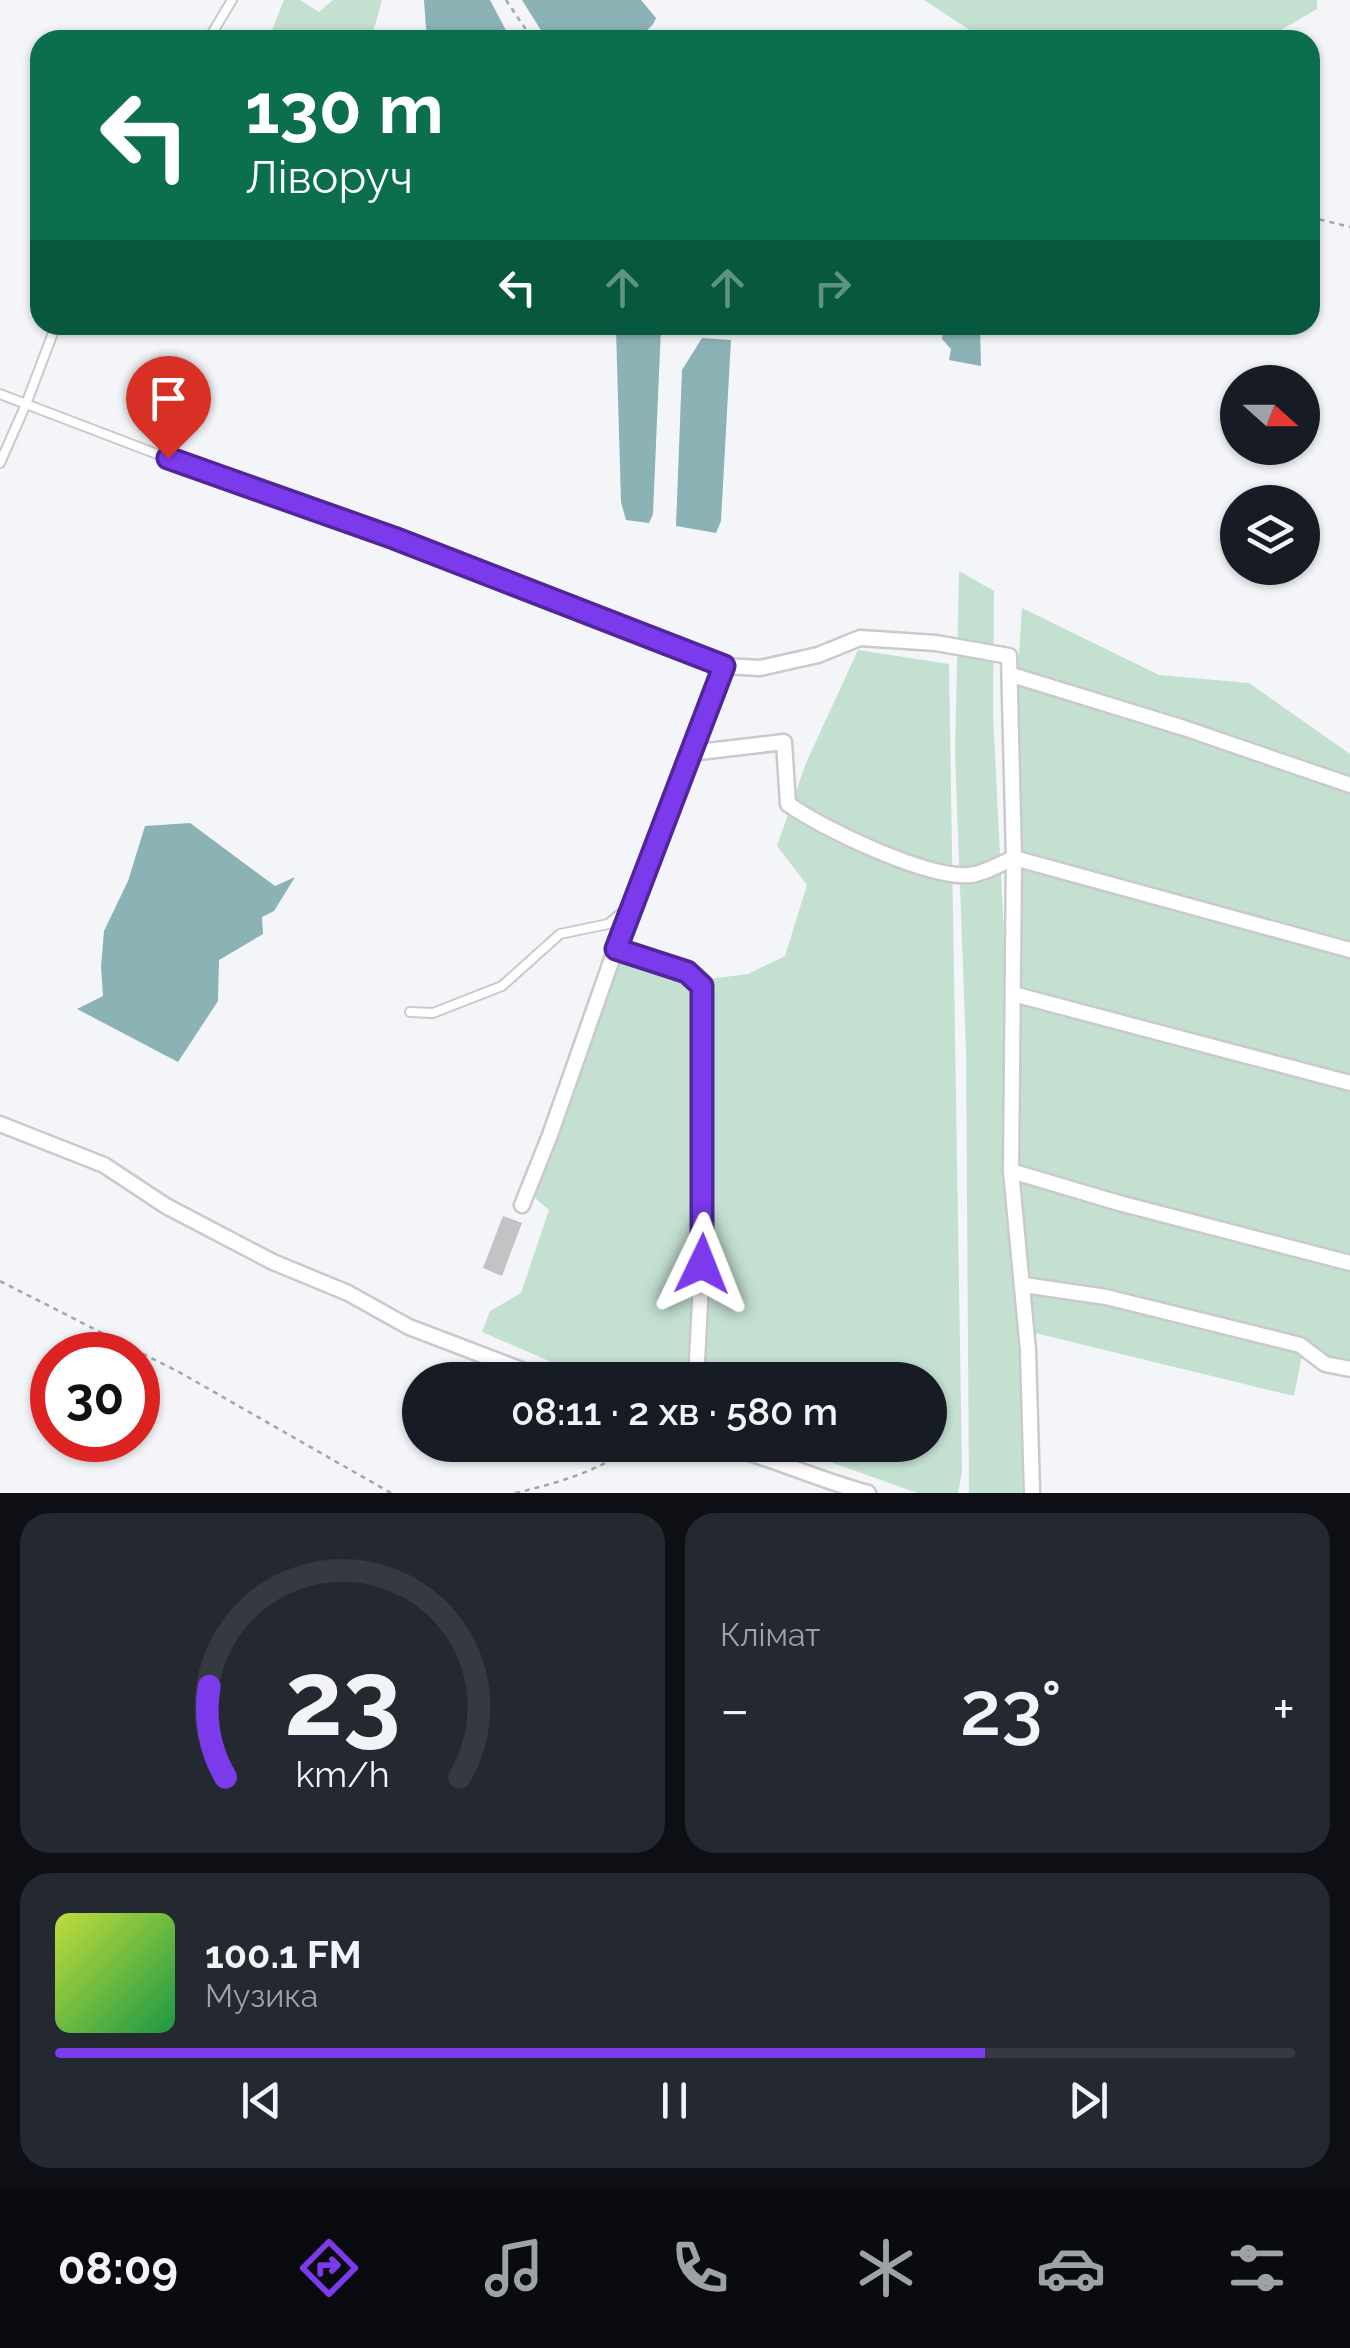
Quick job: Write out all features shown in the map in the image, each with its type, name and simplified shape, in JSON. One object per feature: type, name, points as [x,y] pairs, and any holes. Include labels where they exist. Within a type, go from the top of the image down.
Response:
[{"type":"street","points":[[724,666],[760,668],[818,655],[860,638],[936,643],[1009,656],[1014,858],[1011,1171],[1024,1285],[1032,1493]]},
{"type":"street","points":[[1012,675],[1350,785]]},
{"type":"street","points":[[690,753],[784,742],[788,804],[816,824],[930,870],[971,876],[1014,858],[1350,950]]},
{"type":"street","points":[[522,1205],[631,905]]},
{"type":"street","points":[[616,949],[687,972],[702,986],[704,1224],[697,1362]]},
{"type":"street","points":[[1013,994],[1350,1083]]},
{"type":"street","points":[[0,1124],[104,1165],[166,1206],[273,1262],[348,1293],[410,1327],[501,1362]]},
{"type":"street","points":[[1011,1171],[1350,1263]]},
{"type":"street","points":[[1024,1285],[1106,1297],[1300,1345],[1325,1364],[1350,1369]]},
{"type":"street","points":[[776,1462],[868,1493]]},
{"type":"lane","points":[[214,30],[232,0]]},
{"type":"lane","points":[[0,463],[52,335]]},
{"type":"lane","points":[[0,394],[204,472],[394,538],[724,666],[631,905],[608,924],[560,934],[502,986],[433,1013],[410,1012]]},
{"type":"path","points":[[506,0],[526,30]]},
{"type":"path","points":[[1320,219],[1350,227]]},
{"type":"path","points":[[0,1281],[179,1372],[391,1493]]},
{"type":"path","points":[[516,1493],[612,1462]]},
{"type":"green space","points":[[284,0],[300,0],[319,12],[333,0],[382,0],[374,30],[272,30]]},
{"type":"green space","points":[[924,0],[1317,0],[1317,9],[1281,30],[970,30]]},
{"type":"green space","points":[[959,571],[994,591],[993,714],[1004,934],[1005,1149],[1025,1341],[1022,1493],[969,1493],[966,1048],[955,755]]},
{"type":"green space","points":[[1022,608],[1159,675],[1249,683],[1350,754],[1350,1362],[1330,1356],[1305,1340],[1294,1396],[1035,1333],[1014,1177],[1021,866],[1017,685]]},
{"type":"green space","points":[[858,650],[949,664],[962,1471],[958,1493],[917,1493],[830,1462],[947,1462],[947,1362],[551,1362],[482,1332],[490,1311],[521,1293],[549,1210],[535,1198],[620,958],[686,982],[748,974],[785,956],[807,885],[777,846],[806,763]]},
{"type":"water","points":[[424,0],[490,0],[506,30],[427,30]]},
{"type":"water","points":[[522,0],[641,0],[656,18],[646,30],[541,30]]},
{"type":"water","points":[[616,335],[661,335],[653,514],[649,523],[626,520],[621,502]]},
{"type":"water","points":[[943,335],[980,335],[981,366],[949,360],[951,349]]},
{"type":"water","points":[[702,338],[731,340],[721,521],[716,533],[676,526],[682,370]]},
{"type":"water","points":[[190,823],[275,886],[295,877],[274,911],[262,917],[263,934],[219,960],[218,1001],[178,1062],[77,1009],[103,996],[104,931],[128,881],[145,826]]},
{"type":"building","points":[[503,1216],[522,1223],[502,1276],[483,1268]]},
{"type":"route","points":[[168,458],[394,538],[724,666],[616,949],[687,972],[702,986],[702,1264]]}]
